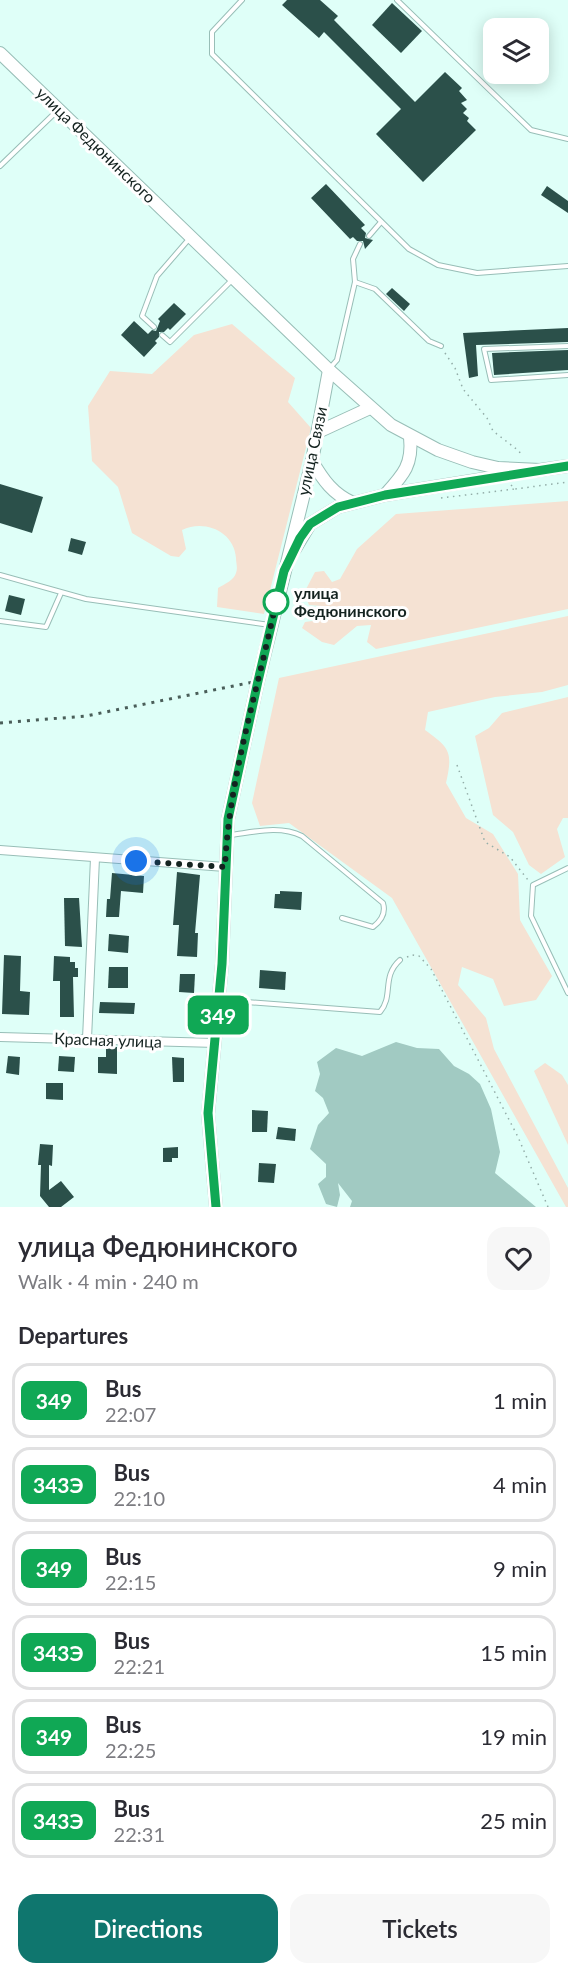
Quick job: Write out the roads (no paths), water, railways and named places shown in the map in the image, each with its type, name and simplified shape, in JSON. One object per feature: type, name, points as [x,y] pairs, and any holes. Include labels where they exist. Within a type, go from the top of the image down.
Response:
[{"type":"main road","name":"улица Федюнинского","points":[[0,53],[329,370],[391,425],[438,450],[472,462],[498,468],[540,470]]},
{"type":"main road","name":"улица Связи","points":[[216,1207],[208,1113],[219,1000],[227,835],[238,767],[312,461],[329,370]]},
{"type":"main road","points":[[318,432],[370,408]]},
{"type":"main road","points":[[385,495],[401,477],[412,455],[411,437]]},
{"type":"main road","points":[[312,461],[331,489],[340,497],[353,502]]},
{"type":"main road","name":"улица Федюнинского","points":[[284,571],[300,538],[310,524],[325,513],[353,502],[568,466]]},
{"type":"street","points":[[0,850],[225,867]]},
{"type":"street","points":[[87,1039],[94,858]]},
{"type":"street","name":"Красная улица","points":[[0,1037],[216,1043]]},
{"type":"lane","points":[[242,0],[212,32],[212,54],[409,249],[438,264],[477,273],[568,266]]},
{"type":"lane","points":[[397,0],[531,130],[568,139]]},
{"type":"lane","points":[[0,166],[59,110]]},
{"type":"lane","points":[[369,236],[381,222]]},
{"type":"lane","points":[[154,327],[142,316],[157,276],[191,236]]},
{"type":"lane","points":[[329,370],[337,360],[355,282],[353,259],[360,244]]},
{"type":"lane","points":[[162,334],[170,342],[234,278]]},
{"type":"lane","points":[[355,282],[375,290],[429,341],[441,346]]},
{"type":"lane","points":[[568,346],[484,349],[492,380],[568,375]]},
{"type":"lane","points":[[0,575],[86,599],[271,625]]},
{"type":"lane","points":[[0,621],[46,627],[61,593]]},
{"type":"lane","points":[[227,835],[282,830],[302,836],[383,903],[385,910],[380,922],[373,927],[342,918]]},
{"type":"lane","points":[[568,868],[533,885],[531,916],[568,993]]},
{"type":"lane","points":[[219,1000],[381,1011],[385,1006],[391,968],[400,960]]},
{"type":"water","points":[[396,1042],[417,1048],[439,1049],[454,1066],[469,1074],[480,1084],[491,1109],[500,1152],[495,1173],[536,1207],[350,1207],[352,1201],[338,1183],[340,1195],[337,1207],[326,1204],[318,1184],[326,1177],[326,1164],[310,1149],[318,1125],[329,1113],[323,1098],[315,1091],[320,1074],[317,1062],[336,1048],[362,1056]]},
{"type":"railway","points":[[0,723],[86,716],[258,681]]},
{"type":"place","name":"улица Федюнинского","points":[[276,602]]}]
